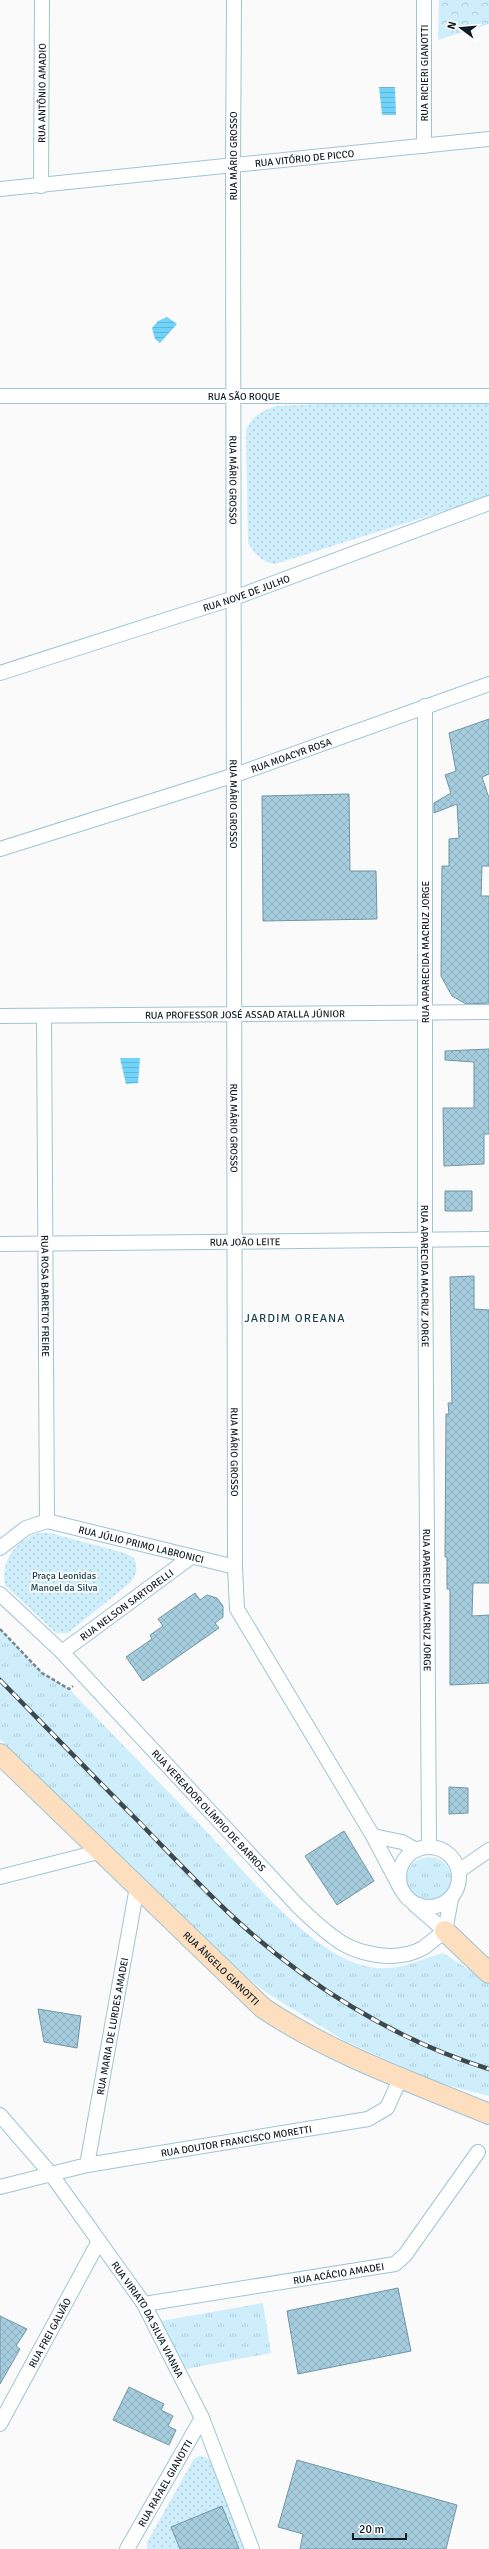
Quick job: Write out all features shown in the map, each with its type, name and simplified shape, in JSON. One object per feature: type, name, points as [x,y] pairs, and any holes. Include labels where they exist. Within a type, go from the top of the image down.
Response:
[{"type":"street","name":"RUA ANTÔNIO AMADIO","points":[[40,186],[42,0]]},
{"type":"street","name":"RUA MÁRIO GROSSO","points":[[234,0],[233,166],[236,1014],[235,1567],[237,1609],[374,1836]]},
{"type":"street","name":"RUA RICIERI GIANOTTI","points":[[424,0],[424,146]]},
{"type":"street","name":"RUA VITÓRIO DE PICCO","points":[[0,189],[489,139]]},
{"type":"street","name":"RUA SÃO ROQUE","points":[[0,396],[234,394],[489,396]]},
{"type":"street","name":"RUA NOVE DE JULHO","points":[[0,673],[234,598],[489,503]]},
{"type":"street","name":"RUA MOACYR ROSA","points":[[0,849],[235,775],[489,684]]},
{"type":"street","name":"RUA APARECIDA MACRUZ JORGE","points":[[423,1848],[425,706]]},
{"type":"street","name":"RUA PROFESSOR JOSÉ ASSAD ATALLA JÚNIOR","points":[[0,1016],[489,1012]]},
{"type":"street","name":"RUA ROSA BARRETO FREIRE","points":[[44,1016],[47,1521]]},
{"type":"street","name":"RUA JOÃO LEITE","points":[[0,1244],[489,1239]]},
{"type":"street","points":[[0,1548],[26,1528],[47,1521]]},
{"type":"street","name":"RUA JÚLIO PRIMO LABRONICI","points":[[47,1521],[235,1567]]},
{"type":"street","name":"RUA NELSON SARTORELLI","points":[[62,1652],[192,1557]]},
{"type":"street","name":"RUA VEREADOR OLÍMPIO DE BARROS","points":[[0,1594],[62,1652],[297,1905],[333,1938],[356,1949],[375,1955],[395,1956],[422,1948],[445,1931]]},
{"type":"street","name":"RUA ÂNGELO GIANOTTI","points":[[0,1754],[263,2008],[318,2040],[400,2079],[489,2114]]},
{"type":"street","points":[[374,1836],[423,1848],[443,1850],[451,1855],[459,1872],[460,1882],[451,1899],[445,1931]]},
{"type":"street","points":[[374,1836],[401,1889],[413,1903],[489,1973]]},
{"type":"street","points":[[401,1889],[400,1870],[408,1855],[423,1848]]},
{"type":"street","points":[[459,1872],[489,1850]]},
{"type":"street","points":[[0,1877],[102,1851]]},
{"type":"street","name":"RUA MARIA DE LURDES AMADEI","points":[[87,2165],[137,1887]]},
{"type":"street","points":[[413,1903],[433,1908],[451,1899]]},
{"type":"street","name":"RUA DOUTOR FRANCISCO MORETTI","points":[[0,2187],[87,2165],[368,2120],[386,2108],[400,2079]]},
{"type":"street","name":"RUA VIRIATO DA SILVA VIANNA","points":[[0,2116],[51,2174],[144,2304],[202,2418],[252,2549]]},
{"type":"street","name":"RUA ACÁCIO AMADEI","points":[[144,2304],[395,2264],[405,2255],[478,2152]]},
{"type":"street","name":"RUA FREI GALVÃO","points":[[0,2424],[99,2241]]},
{"type":"street","name":"RUA RAFAEL GIANOTTI","points":[[127,2549],[202,2418]]},
{"type":"path","points":[[0,1629],[42,1673],[57,1684],[69,1689],[84,1677]]},
{"type":"green space","points":[[439,0],[489,0],[489,24],[438,40]]},
{"type":"green space","points":[[437,399],[489,401],[489,497],[275,564],[259,557],[248,543],[246,432],[253,418],[276,406]]},
{"type":"green space","name":"Praça Leonidas Manoel da Silva","points":[[39,1533],[50,1533],[125,1553],[134,1558],[136,1568],[134,1577],[130,1583],[68,1633],[56,1633],[5,1585],[5,1567],[12,1552],[24,1540]]},
{"type":"green space","points":[[0,1629],[42,1673],[69,1689],[260,1889],[303,1930],[326,1947],[348,1960],[370,1967],[380,1968],[398,1967],[443,1953],[489,1982],[489,2096],[439,2083],[345,2041],[270,1995],[243,1975],[209,1944],[0,1739]]},
{"type":"green space","points":[[424,1857],[434,1857],[442,1861],[448,1867],[452,1875],[452,1885],[448,1893],[442,1899],[434,1903],[424,1903],[416,1899],[410,1893],[406,1885],[406,1875],[410,1867],[416,1861]]},
{"type":"green space","points":[[263,2303],[271,2353],[186,2369],[161,2321]]},
{"type":"green space","points":[[199,2456],[205,2457],[211,2461],[243,2549],[147,2549],[147,2542],[194,2459]]},
{"type":"water","points":[[379,87],[395,87],[396,115],[382,115]]},
{"type":"water","points":[[167,317],[177,324],[160,343],[155,339],[152,328],[158,321]]},
{"type":"water","points":[[120,1058],[140,1058],[138,1083],[126,1084]]},
{"type":"building","points":[[489,719],[489,774],[482,777],[489,798],[489,866],[482,866],[481,896],[489,896],[489,1003],[466,1004],[452,996],[441,976],[442,866],[449,866],[449,839],[459,838],[457,804],[434,813],[434,803],[451,793],[445,775],[456,771],[449,733]]},
{"type":"building","points":[[349,794],[350,871],[376,871],[377,919],[263,921],[262,796]]},
{"type":"building","points":[[489,1049],[489,1134],[484,1134],[484,1164],[444,1166],[443,1108],[474,1108],[474,1062],[445,1060],[445,1051]]},
{"type":"building","points":[[445,1191],[472,1191],[472,1211],[445,1211]]},
{"type":"building","points":[[474,1276],[474,1309],[489,1310],[489,1583],[473,1583],[472,1616],[489,1615],[489,1683],[450,1685],[450,1589],[447,1589],[447,1557],[445,1557],[446,1414],[449,1414],[448,1403],[452,1403],[450,1277]]},
{"type":"building","points":[[195,1593],[200,1600],[207,1595],[217,1598],[223,1606],[223,1617],[215,1623],[219,1628],[143,1681],[126,1657],[152,1639],[150,1635],[163,1626],[158,1619]]},
{"type":"building","points":[[449,1787],[468,1788],[468,1813],[449,1814]]},
{"type":"building","points":[[344,1831],[374,1881],[337,1905],[305,1856]]},
{"type":"building","points":[[38,2009],[81,2016],[77,2048],[44,2042]]},
{"type":"building","points":[[398,2288],[411,2351],[298,2374],[287,2311]]},
{"type":"building","points":[[0,2316],[27,2329],[16,2346],[20,2349],[0,2384]]},
{"type":"building","points":[[129,2387],[164,2404],[161,2410],[173,2416],[168,2426],[176,2430],[169,2445],[113,2420]]},
{"type":"building","points":[[297,2460],[457,2505],[446,2549],[300,2549],[303,2534],[278,2527]]},
{"type":"building","points":[[222,2506],[239,2549],[180,2549],[171,2527]]},
{"type":"railway","points":[[0,1680],[208,1893],[260,1941],[320,1986],[385,2026],[454,2057],[489,2069]]},
{"type":"district","name":"JARDIM OREANA","points":[[295,1318]]}]
